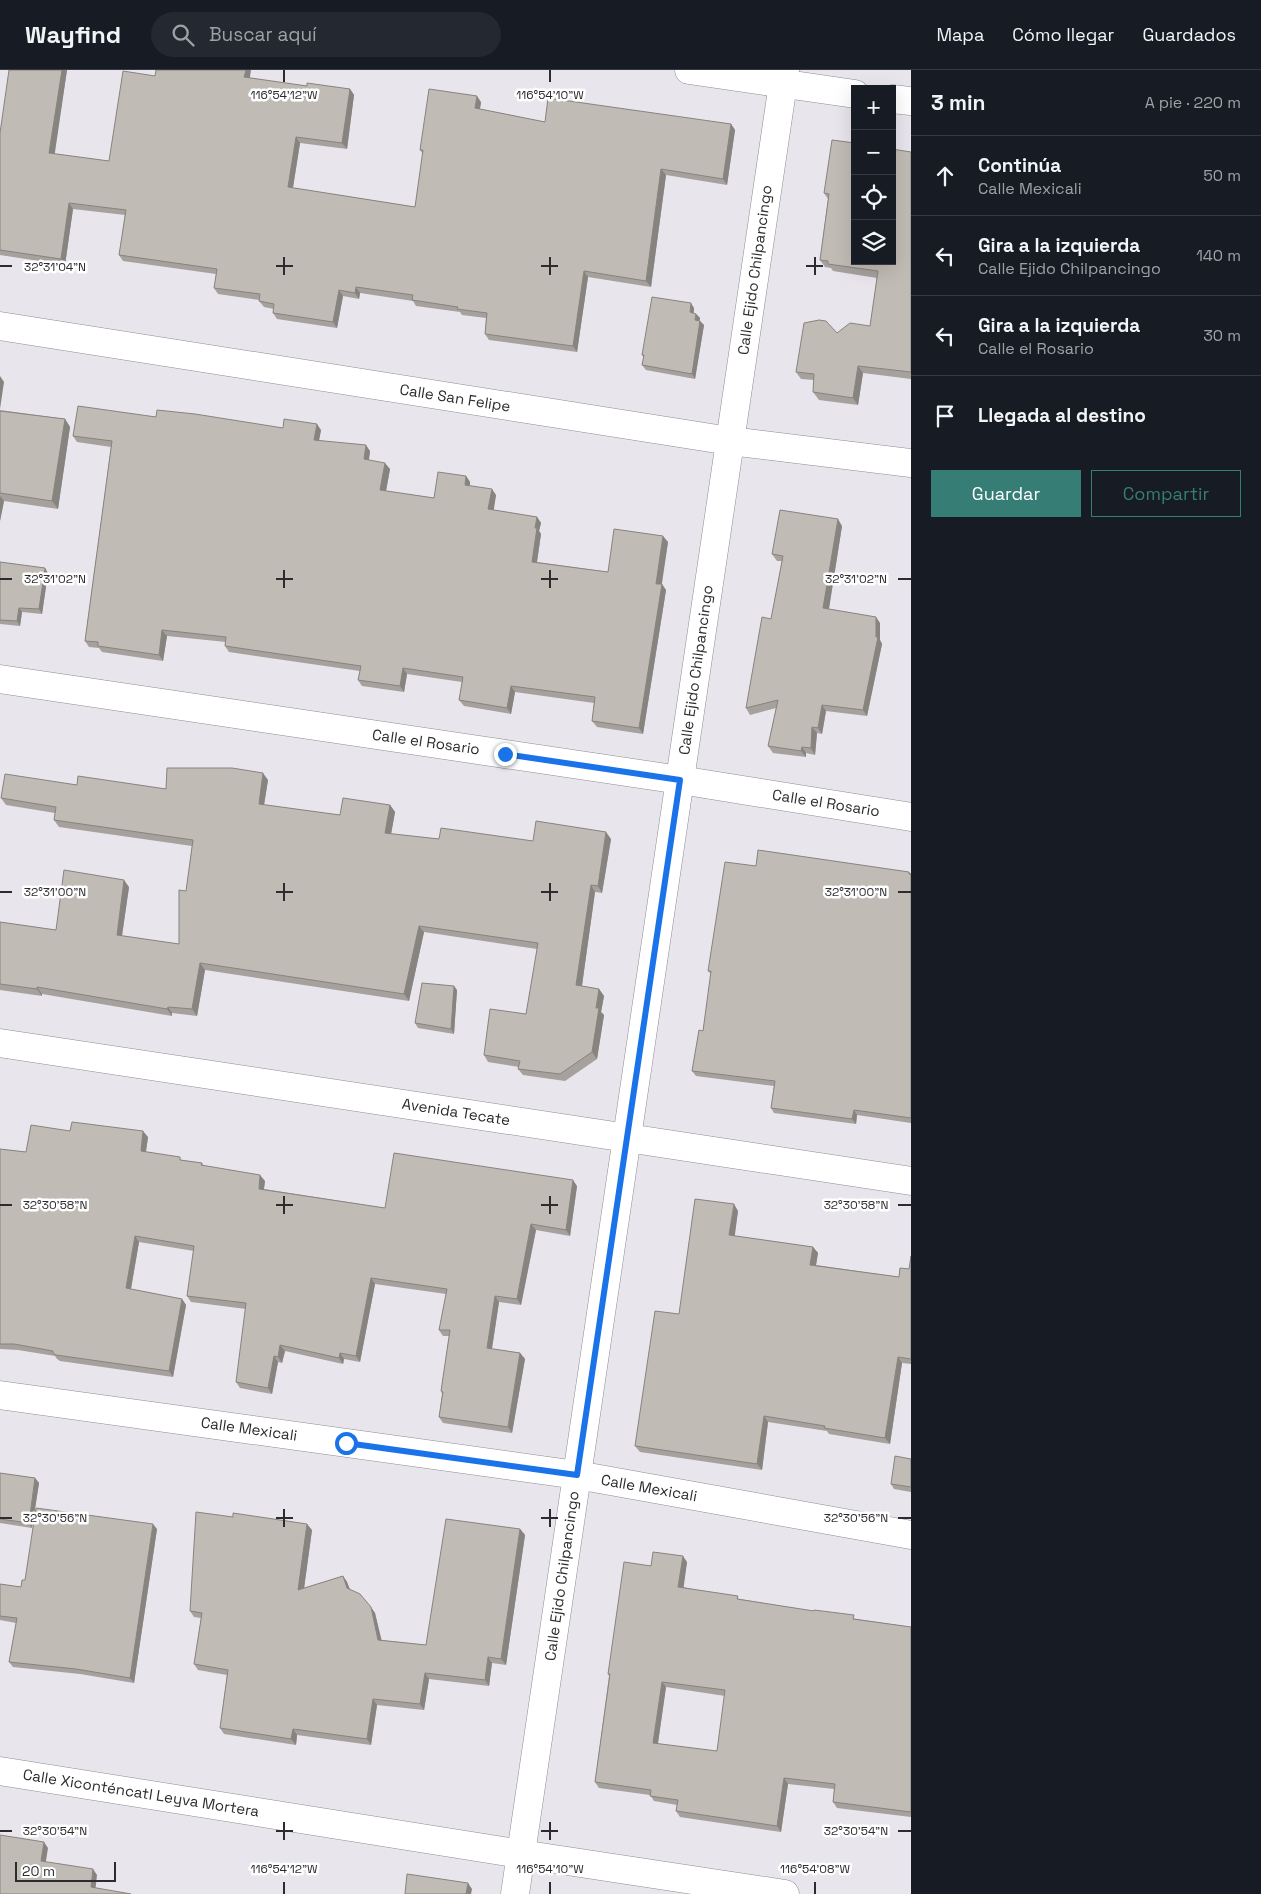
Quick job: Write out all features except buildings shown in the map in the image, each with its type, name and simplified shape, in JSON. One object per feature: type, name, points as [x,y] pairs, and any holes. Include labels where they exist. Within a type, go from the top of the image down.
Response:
[{"type":"street","points":[[689,70],[784,77],[851,93]]},
{"type":"street","name":"Calle Ejido Chilpancingo","points":[[515,1894],[784,77]]},
{"type":"street","points":[[896,99],[911,101]]},
{"type":"street","name":"Calle San Felipe","points":[[0,326],[730,441],[911,463]]},
{"type":"street","name":"Calle el Rosario","points":[[0,679],[911,816]]},
{"type":"street","name":"Avenida Tecate","points":[[0,1043],[627,1137],[911,1182]]},
{"type":"street","name":"Calle Mexicali","points":[[0,1395],[577,1475],[911,1535]]},
{"type":"street","name":"Calle Xiconténcatl Leyva Mortera","points":[[0,1771],[786,1894]]},
{"type":"route","points":[[346,1443],[577,1475],[680,780],[505,754]]}]
